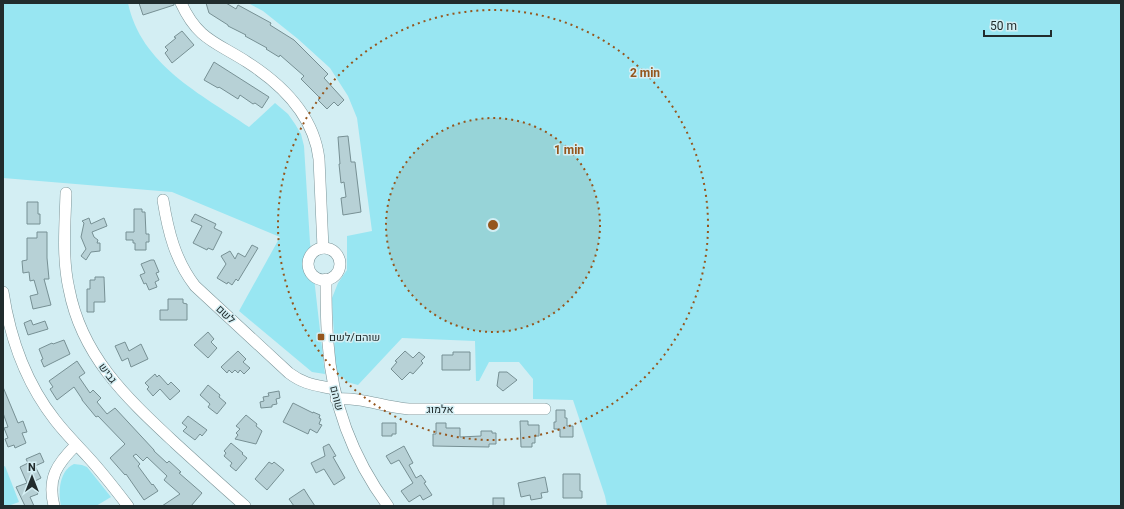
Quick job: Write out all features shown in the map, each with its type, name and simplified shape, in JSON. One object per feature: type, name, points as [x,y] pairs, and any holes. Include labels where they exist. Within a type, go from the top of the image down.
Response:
[{"type":"street","points":[[181,3],[188,18],[202,36],[261,72],[286,93],[306,118],[318,145],[323,248]]},
{"type":"street","name":"גביש","points":[[66,193],[66,275],[75,312],[92,350],[111,378],[136,406],[245,506]]},
{"type":"street","name":"לשם","points":[[163,200],[169,231],[175,250],[183,269],[195,286],[289,373],[301,381],[335,394]]},
{"type":"street","points":[[323,248],[331,249],[336,252],[340,262],[334,276],[326,279],[319,279],[314,276],[308,268],[308,262],[312,253],[323,248]]},
{"type":"street","name":"שוהם","points":[[326,279],[328,342],[335,394],[344,427],[364,470],[388,506]]},
{"type":"street","points":[[3,292],[10,329],[17,352],[27,375],[40,398],[55,420],[100,470],[128,506]]},
{"type":"street","name":"אלמוג","points":[[335,394],[390,407],[409,409],[544,409]]},
{"type":"street","points":[[54,506],[51,494],[53,477],[60,462],[76,445]]},
{"type":"shaded area","points":[[3,3],[128,3],[135,25],[146,44],[159,61],[193,90],[249,127],[275,103],[288,114],[301,134],[304,146],[310,243],[325,374],[312,372],[239,311],[280,237],[172,192],[3,178]]},
{"type":"shaded area","points":[[248,3],[1121,3],[1121,506],[607,506],[573,400],[533,399],[533,379],[519,362],[489,362],[479,381],[476,381],[475,341],[402,338],[358,385],[347,382],[343,377],[336,376],[332,298],[338,283],[347,270],[347,236],[372,231],[357,118],[348,96],[330,68],[298,39],[263,11]]},
{"type":"shaded area","points":[[74,464],[87,467],[111,497],[96,506],[61,506],[61,482],[65,472]]},
{"type":"shaded area","points":[[5,466],[19,502],[8,506],[3,506],[3,467]]},
{"type":"building","points":[[139,3],[174,3],[174,5],[143,15]]},
{"type":"building","points":[[206,3],[226,3],[236,9],[238,5],[271,23],[270,25],[294,40],[328,74],[324,78],[344,100],[338,106],[334,102],[327,109],[318,100],[320,98],[301,79],[304,76],[280,55],[279,57],[266,49],[267,48],[228,26],[209,13]]},
{"type":"building","points":[[182,31],[194,45],[172,63],[165,53],[168,50],[165,47]]},
{"type":"building","points":[[214,62],[269,97],[262,108],[240,95],[238,99],[219,87],[218,88],[204,80]]},
{"type":"building","points":[[348,136],[351,162],[355,162],[361,212],[343,215],[341,198],[346,197],[344,182],[341,183],[338,137]]},
{"type":"building","points":[[27,202],[38,202],[40,224],[27,224]]},
{"type":"building","points":[[134,209],[142,209],[142,212],[145,212],[146,234],[149,234],[149,242],[146,242],[146,250],[135,250],[135,243],[133,243],[133,240],[126,240],[126,232],[134,232]]},
{"type":"building","points":[[195,214],[216,224],[214,228],[222,232],[213,250],[208,248],[207,250],[193,243],[202,226],[191,221]]},
{"type":"building","points":[[89,218],[91,224],[104,218],[107,226],[92,232],[94,237],[98,240],[97,243],[100,243],[100,251],[91,252],[86,260],[81,256],[86,249],[81,237],[84,223],[82,221]]},
{"type":"building","points":[[37,232],[47,232],[49,279],[44,279],[51,305],[33,309],[30,296],[38,294],[34,280],[30,281],[29,272],[23,273],[22,261],[27,260],[27,238],[37,238]]},
{"type":"building","points":[[252,245],[258,248],[238,281],[236,279],[232,285],[228,282],[227,284],[217,278],[226,264],[221,256],[230,251],[235,259],[238,253],[245,257]]},
{"type":"building","points":[[154,260],[159,272],[156,273],[159,280],[155,282],[157,287],[149,290],[146,283],[144,284],[140,275],[145,273],[141,264]]},
{"type":"building","points":[[95,277],[104,277],[105,302],[94,302],[94,312],[87,312],[87,289],[90,289],[90,280],[95,280]]},
{"type":"building","points":[[168,299],[183,299],[183,303],[187,304],[187,320],[160,320],[160,310],[168,310]]},
{"type":"building","points":[[31,320],[33,325],[45,321],[48,329],[28,335],[24,323]]},
{"type":"building","points":[[208,332],[214,339],[211,342],[217,348],[208,358],[194,345]]},
{"type":"building","points":[[64,340],[70,354],[44,367],[39,349],[52,343],[53,344]]},
{"type":"building","points":[[125,342],[129,351],[141,344],[148,359],[131,367],[128,358],[122,361],[115,346]]},
{"type":"building","points":[[238,351],[246,359],[243,362],[250,368],[244,374],[240,370],[238,373],[235,370],[232,373],[229,370],[227,373],[221,367]]},
{"type":"building","points":[[405,351],[413,358],[419,352],[425,357],[421,361],[423,363],[413,374],[410,372],[402,380],[391,369],[397,362],[395,361]]},
{"type":"building","points":[[453,352],[470,352],[470,370],[442,370],[442,355],[453,355]]},
{"type":"building","points":[[77,361],[85,373],[79,377],[90,393],[93,390],[101,398],[97,402],[107,414],[115,408],[154,451],[167,463],[169,461],[181,472],[179,473],[202,493],[191,506],[162,506],[180,494],[164,480],[167,476],[147,457],[143,461],[136,454],[133,456],[140,464],[138,466],[158,491],[144,500],[126,474],[125,475],[110,458],[125,444],[98,416],[96,417],[82,400],[74,387],[57,400],[50,389],[53,387],[49,381]]},
{"type":"building","points":[[499,372],[507,372],[517,380],[503,391],[497,386]]},
{"type":"building","points":[[155,374],[157,377],[159,375],[168,385],[171,382],[180,391],[170,400],[160,389],[153,396],[147,389],[149,387],[145,383]]},
{"type":"building","points":[[208,385],[220,395],[219,397],[226,403],[217,414],[208,407],[210,404],[200,395]]},
{"type":"building","points":[[3,387],[18,423],[23,421],[27,432],[22,433],[26,443],[15,448],[14,445],[8,447],[5,439],[8,438],[4,428],[8,427],[3,413]]},
{"type":"building","points":[[279,391],[280,398],[276,399],[277,404],[272,405],[272,407],[261,408],[260,402],[264,401],[263,397],[269,396],[268,393]]},
{"type":"building","points":[[293,403],[320,415],[319,418],[321,419],[319,424],[322,425],[317,433],[310,429],[308,434],[283,422]]},
{"type":"building","points":[[556,410],[565,410],[567,426],[573,426],[573,437],[560,437],[560,429],[554,429],[554,422],[556,422]]},
{"type":"building","points":[[246,415],[257,424],[256,426],[262,431],[256,444],[235,439],[238,435],[236,433],[240,429],[236,426]]},
{"type":"building","points":[[188,416],[207,430],[202,436],[200,434],[195,440],[183,431],[187,427],[182,423]]},
{"type":"building","points":[[520,421],[528,421],[528,425],[539,425],[539,436],[535,436],[535,443],[532,443],[532,447],[521,447]]},
{"type":"building","points":[[382,423],[396,423],[396,434],[392,434],[392,436],[382,436]]},
{"type":"building","points":[[436,423],[446,423],[446,428],[460,428],[460,437],[481,436],[481,431],[492,431],[492,433],[496,433],[496,444],[489,444],[489,447],[433,446],[433,434],[436,434]]},
{"type":"building","points":[[231,443],[247,458],[236,471],[230,466],[232,463],[224,456],[226,453],[224,451]]},
{"type":"building","points":[[329,444],[336,456],[333,457],[345,478],[334,485],[324,469],[316,473],[311,463],[325,456],[323,447]]},
{"type":"building","points":[[404,446],[413,463],[409,465],[416,478],[421,475],[426,482],[424,483],[432,495],[423,500],[420,495],[409,502],[401,491],[413,483],[399,460],[391,464],[386,456]]},
{"type":"building","points":[[40,453],[44,462],[35,466],[41,478],[33,482],[38,494],[30,497],[34,506],[25,506],[16,487],[27,483],[20,467],[28,463],[26,459]]},
{"type":"building","points":[[269,462],[272,464],[274,462],[284,470],[267,490],[255,479]]},
{"type":"building","points":[[563,474],[580,474],[580,491],[582,491],[582,498],[563,498]]},
{"type":"building","points":[[545,477],[548,492],[541,493],[542,498],[531,500],[530,495],[521,497],[518,483]]},
{"type":"building","points":[[304,489],[315,506],[294,506],[289,499]]},
{"type":"building","points":[[493,498],[504,498],[504,506],[493,506]]},
{"type":"place","name":"שוהם/לשם","points":[[321,337]]}]
